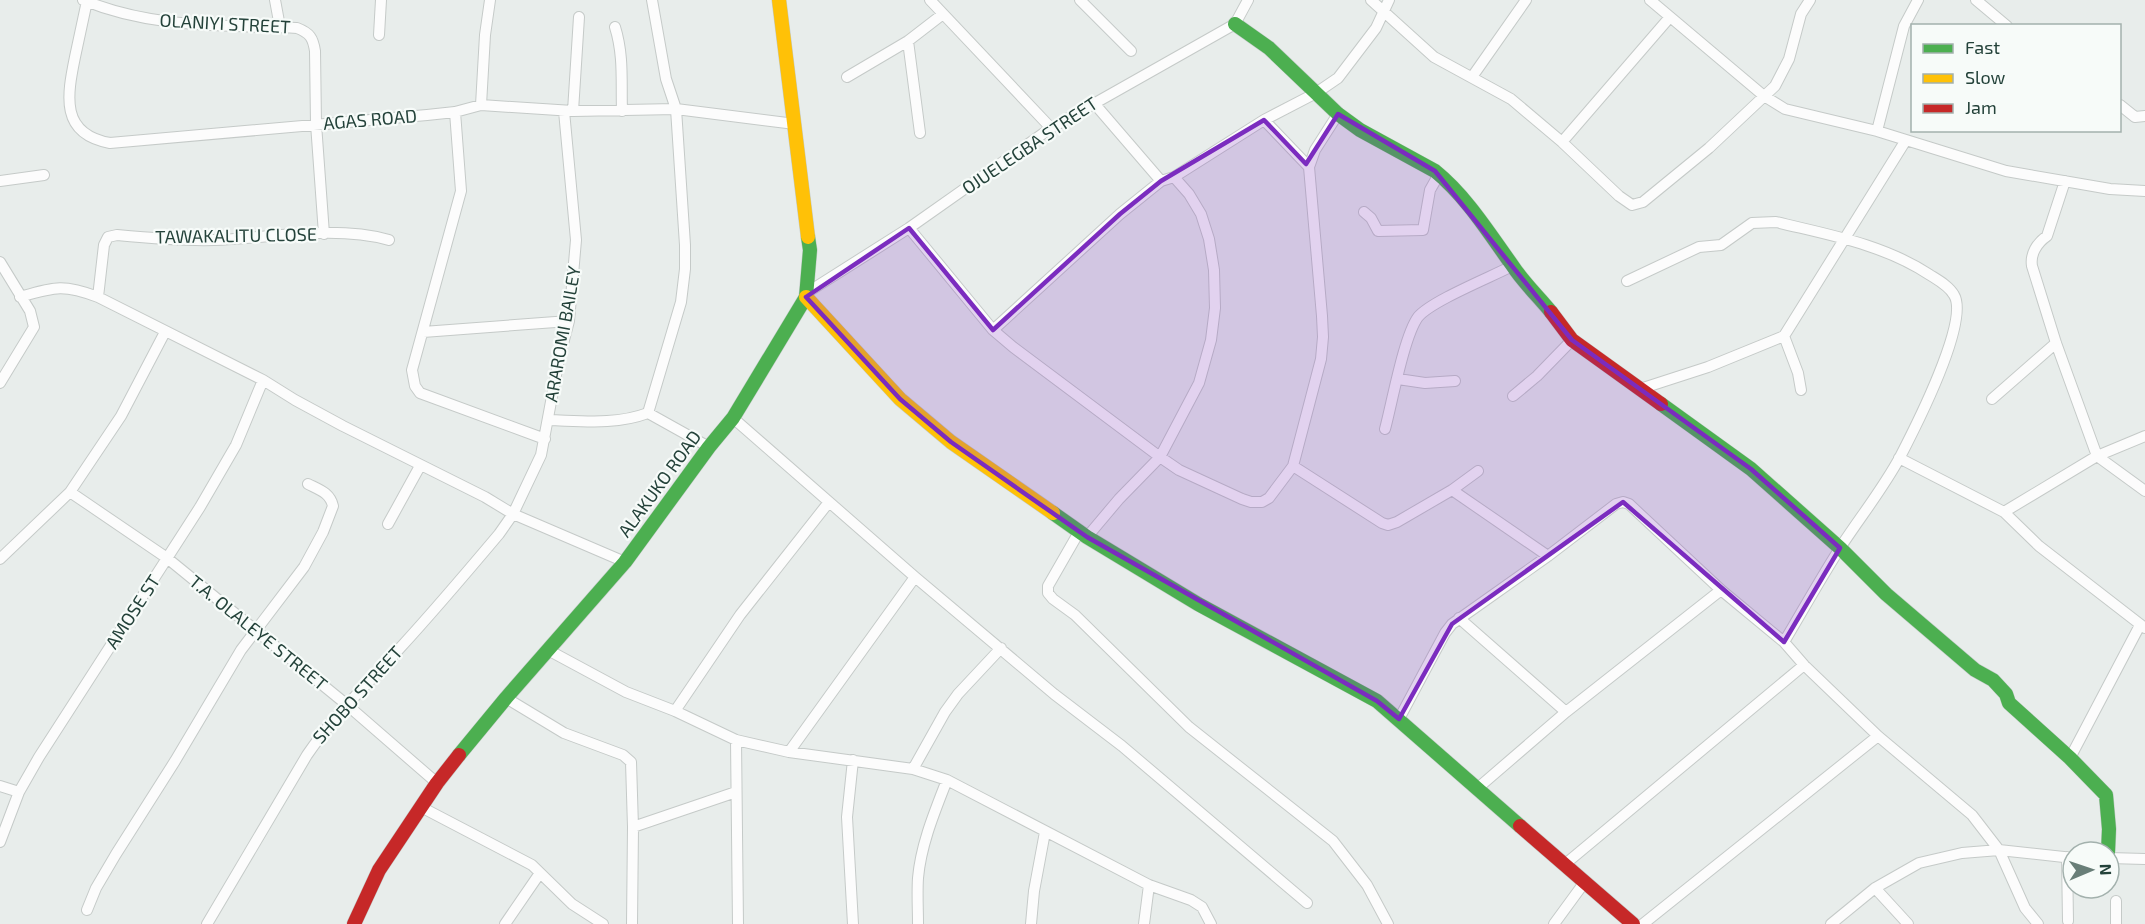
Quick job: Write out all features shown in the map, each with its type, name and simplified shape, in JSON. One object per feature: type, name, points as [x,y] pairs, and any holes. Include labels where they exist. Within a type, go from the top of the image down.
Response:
[{"type":"street","points":[[275,0],[280,27]]},
{"type":"street","points":[[379,35],[381,0]]},
{"type":"street","points":[[481,105],[490,0]]},
{"type":"street","points":[[648,413],[681,302],[685,269],[676,109],[666,79],[652,0]]},
{"type":"street","name":"ALAKUKO ROAD","points":[[354,924],[370,886],[437,783],[506,698],[625,562],[658,519],[709,447],[733,418],[807,295],[810,250],[779,0]]},
{"type":"street","points":[[930,0],[1051,128]]},
{"type":"street","points":[[1080,0],[1131,51]]},
{"type":"street","points":[[1248,0],[1235,24],[1269,48],[1338,114],[1360,130],[1446,180],[1572,340],[1751,469],[1840,548],[1886,594],[1975,670],[1993,680],[2006,694],[2009,703],[2070,758],[2106,795],[2109,840]]},
{"type":"street","points":[[1371,0],[1434,57],[1511,99],[1563,142],[1618,196],[1632,206],[1638,205],[1709,148],[1775,86],[1789,59],[1801,14],[1810,0]]},
{"type":"street","points":[[993,330],[1119,214],[1161,181],[1174,177],[1264,120],[1316,93],[1338,78],[1376,28],[1389,0]]},
{"type":"street","points":[[1472,77],[1526,0]]},
{"type":"street","points":[[1650,0],[1764,96],[1785,109],[1877,131],[2006,171],[2110,189],[2145,191]]},
{"type":"street","points":[[1877,131],[1904,26],[1918,0]]},
{"type":"street","points":[[1976,0],[2005,24]]},
{"type":"street","name":"OLANIYI STREET","points":[[85,1],[160,22],[297,28],[307,32],[313,39],[324,234]]},
{"type":"street","name":"AGAS ROAD","points":[[85,1],[69,83],[69,111],[75,124],[86,134],[110,143],[455,112],[481,105],[569,111],[676,109],[795,124]]},
{"type":"street","points":[[848,77],[908,41],[943,14]]},
{"type":"street","name":"ARAROMI BAILEY","points":[[513,514],[535,471],[545,439],[559,359],[569,321],[576,240],[569,111],[579,16]]},
{"type":"street","points":[[1563,142],[1670,17]]},
{"type":"street","name":"OJUELEGBA STREET","points":[[807,295],[909,228],[1051,128],[1093,102],[1235,24]]},
{"type":"street","points":[[615,27],[621,46],[622,111]]},
{"type":"street","points":[[908,41],[920,134]]},
{"type":"street","points":[[1093,102],[1161,181]]},
{"type":"street","points":[[2121,106],[2135,117],[2145,116]]},
{"type":"street","points":[[455,112],[461,192],[412,370],[415,386],[420,393],[545,439]]},
{"type":"street","points":[[909,228],[993,330],[1013,347],[1179,470],[1251,502],[1262,502],[1269,498],[1293,466],[1321,359],[1323,337],[1309,167],[1315,150],[1338,114]]},
{"type":"street","points":[[1264,120],[1309,167]]},
{"type":"street","points":[[1640,389],[1708,367],[1784,336],[1906,140]]},
{"type":"street","points":[[1364,212],[1371,218],[1378,231],[1424,230],[1430,190],[1439,174]]},
{"type":"street","points":[[0,181],[44,175]]},
{"type":"street","points":[[1174,177],[1189,194],[1201,214],[1209,239],[1215,308],[1211,340],[1199,384],[1160,457],[1083,534],[1048,586],[1048,593],[1075,615],[1189,727],[1333,841],[1367,885],[1388,924]]},
{"type":"street","points":[[2065,181],[2047,236],[2041,241],[2031,259],[2056,343],[2097,456],[2145,491]]},
{"type":"street","points":[[1627,281],[1699,247],[1721,245],[1752,223],[1776,222],[1864,243],[1900,256],[1942,282],[1954,294],[1957,302],[1948,350],[1934,386],[1899,458],[1840,548],[1784,642]]},
{"type":"street","name":"TAWAKALITU CLOSE","points":[[98,297],[104,245],[108,237],[117,235],[174,240],[214,240],[361,233],[389,240]]},
{"type":"street","points":[[0,262],[30,311],[34,327],[0,383]]},
{"type":"street","points":[[1385,429],[1407,342],[1419,317],[1431,306],[1512,266]]},
{"type":"street","points":[[20,297],[63,287],[98,297],[263,380],[305,405],[420,466],[484,496],[513,514],[625,562]]},
{"type":"street","points":[[807,295],[910,408],[951,442],[1083,534],[1198,603],[1377,701],[1479,787],[1584,883],[1633,924]]},
{"type":"street","points":[[423,332],[569,321]]},
{"type":"street","points":[[0,559],[70,492],[121,416],[165,332]]},
{"type":"street","points":[[1784,336],[1798,373],[1800,390]]},
{"type":"street","points":[[1513,396],[1537,376],[1572,340]]},
{"type":"street","points":[[1992,399],[2056,343]]},
{"type":"street","points":[[1398,379],[1425,383],[1455,381]]},
{"type":"street","name":"AMOSE ST","points":[[0,842],[19,792],[45,748],[200,507],[236,446],[263,380]]},
{"type":"street","points":[[549,420],[614,422],[648,413],[709,447]]},
{"type":"street","points":[[733,418],[915,577],[1054,694],[1122,746],[1307,903]]},
{"type":"street","points":[[2004,512],[2097,456],[2145,436]]},
{"type":"street","points":[[1899,458],[2004,512],[2039,546],[2142,627],[2070,758]]},
{"type":"street","points":[[388,524],[420,466]]},
{"type":"street","points":[[1293,466],[1388,525],[1452,490],[1478,471]]},
{"type":"street","points":[[87,910],[96,888],[116,854],[241,650],[303,567],[332,513],[332,499],[308,484]]},
{"type":"street","points":[[1452,490],[1548,556]]},
{"type":"street","name":"T.A. OLALEYE STREET","points":[[70,492],[167,558],[437,783]]},
{"type":"street","points":[[675,711],[740,615],[829,502]]},
{"type":"street","points":[[1399,719],[1445,633],[1459,618],[1548,556],[1616,504],[1623,502],[1629,504],[1721,590],[1784,642],[1804,665],[1878,736],[1972,815],[2000,850],[2025,908],[2038,924]]},
{"type":"street","name":"SHOBO STREET","points":[[207,924],[307,755],[346,705],[452,590],[513,514]]},
{"type":"street","points":[[789,752],[915,577]]},
{"type":"street","points":[[1479,787],[1566,712],[1721,590]]},
{"type":"street","points":[[1459,618],[1566,712]]},
{"type":"street","points":[[913,769],[947,708],[1001,648]]},
{"type":"street","points":[[548,650],[618,688],[675,711],[736,740],[789,752],[913,769],[947,780],[1149,885],[1191,900],[1202,907],[1211,924]]},
{"type":"street","points":[[1564,865],[1804,665]]},
{"type":"street","points":[[506,698],[564,732],[623,755],[629,760],[632,766],[632,924]]},
{"type":"street","points":[[1643,924],[1878,736]]},
{"type":"street","points":[[736,740],[738,924]]},
{"type":"street","points":[[853,760],[847,817],[853,924]]},
{"type":"street","points":[[918,924],[918,877],[934,815],[947,780]]},
{"type":"street","points":[[0,786],[19,792]]},
{"type":"street","points":[[633,827],[736,792]]},
{"type":"street","points":[[421,807],[518,856],[540,873],[572,904],[603,924]]},
{"type":"street","points":[[1031,924],[1034,891],[1045,832]]},
{"type":"street","points":[[1831,924],[1875,888],[1919,863],[1962,853],[2000,850],[2061,857]]},
{"type":"street","points":[[2121,858],[2145,859]]},
{"type":"street","points":[[505,924],[540,873]]},
{"type":"street","points":[[1554,924],[1584,883]]},
{"type":"street","points":[[1144,924],[1149,885]]},
{"type":"street","points":[[1875,888],[1908,924]]},
{"type":"street","points":[[2068,921],[2069,900]]},
{"type":"street","points":[[2116,901],[2116,924]]},
{"type":"highlighted area","points":[[1338,114],[1435,171],[1572,340],[1751,469],[1840,548],[1784,642],[1623,502],[1452,624],[1399,719],[1377,701],[1087,537],[951,442],[900,399],[806,297],[909,228],[993,330],[1120,214],[1161,181],[1264,120],[1306,164]]},
{"type":"traffic: fast","points":[[1235,24],[1269,48],[1338,114],[1360,130],[1435,171],[1446,181],[1467,203],[1521,277],[1551,312]]},
{"type":"traffic: fast","points":[[459,755],[625,562],[709,447],[733,418],[806,297],[810,250],[808,237]]},
{"type":"traffic: fast","points":[[1661,404],[1751,469],[1840,548],[1886,594],[1975,670],[1993,680],[2006,694],[2009,703],[2070,758],[2106,795],[2109,840]]},
{"type":"traffic: fast","points":[[1053,513],[1087,537],[1198,604],[1377,701],[1520,826]]},
{"type":"traffic: slow","points":[[779,0],[808,237]]},
{"type":"traffic: slow","points":[[806,297],[900,399],[951,442],[1053,513]]},
{"type":"traffic: jam","points":[[1551,312],[1572,340],[1661,404]]},
{"type":"traffic: jam","points":[[354,924],[379,870],[437,783],[459,755]]},
{"type":"traffic: jam","points":[[1520,826],[1633,924]]}]
